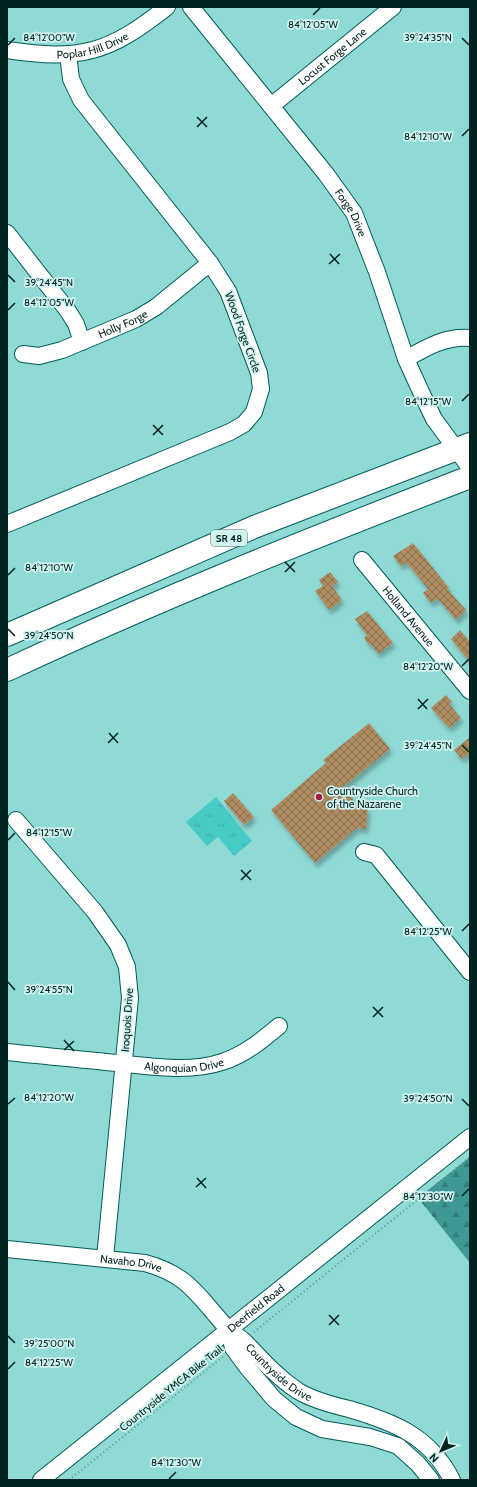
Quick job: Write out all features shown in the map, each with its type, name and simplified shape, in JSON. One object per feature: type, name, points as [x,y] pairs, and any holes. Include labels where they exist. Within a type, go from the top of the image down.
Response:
[{"type":"highway","name":"SR 48","points":[[7,635],[254,527],[463,446]]},
{"type":"highway","points":[[7,670],[257,560],[470,477]]},
{"type":"street","name":"Poplar Hill Drive","points":[[7,50],[55,55],[102,48],[116,42],[143,26],[167,7]]},
{"type":"street","name":"Forge Drive","points":[[191,7],[326,174],[354,213],[377,272],[406,359],[434,419],[463,446],[470,468]]},
{"type":"street","name":"Locust Forge Lane","points":[[271,106],[393,7]]},
{"type":"street","name":"Wood Forge Circle","points":[[7,524],[230,432],[249,418],[260,397],[259,373],[228,290],[210,264],[125,158],[77,94],[71,79],[68,54]]},
{"type":"street","points":[[7,233],[68,311],[76,324],[82,342]]},
{"type":"street","name":"Holly Forge","points":[[23,354],[47,355],[136,319],[156,307],[210,264]]},
{"type":"street","points":[[406,359],[438,342],[462,337],[470,338]]},
{"type":"street","name":"Holland Avenue","points":[[362,560],[470,691]]},
{"type":"street","name":"Iroquois Drive","points":[[16,820],[94,912],[118,944],[125,959],[130,982],[130,998],[105,1258]]},
{"type":"street","points":[[364,852],[376,855],[470,972]]},
{"type":"street","name":"Algonquian Drive","points":[[7,1052],[124,1064],[175,1067],[207,1066],[237,1056],[258,1043],[278,1026]]},
{"type":"street","name":"Deerfield Road","points":[[41,1480],[470,1137]]},
{"type":"street","name":"Navaho Drive","points":[[7,1249],[105,1258],[145,1263],[160,1267],[175,1274],[198,1292],[229,1330]]},
{"type":"street","name":"Countryside Drive","points":[[229,1330],[274,1399],[296,1417],[322,1429],[370,1437],[398,1446],[418,1464],[431,1480]]},
{"type":"street","name":"Countryside Drive","points":[[238,1344],[299,1392],[329,1404],[397,1425],[415,1437],[444,1464],[452,1480]]},
{"type":"path","name":"Countryside YMCA Bike Trail","points":[[69,1480],[470,1157]]},
{"type":"green space","points":[[216,797],[252,841],[234,856],[218,837],[207,846],[186,822]]},
{"type":"green space","points":[[470,1157],[470,1263],[418,1198]]},
{"type":"building","points":[[413,543],[449,588],[447,589],[466,610],[456,620],[437,598],[431,603],[423,593],[428,589],[406,562],[401,566],[393,556]]},
{"type":"building","points":[[330,572],[338,582],[332,586],[342,600],[329,610],[315,591],[323,586],[319,580]]},
{"type":"building","points":[[367,611],[393,643],[378,654],[371,644],[369,645],[364,638],[367,635],[355,619]]},
{"type":"building","points":[[460,630],[470,642],[470,662],[451,639]]},
{"type":"building","points":[[446,695],[452,702],[449,704],[461,718],[449,728],[431,708]]},
{"type":"building","name":"Countryside Church of the Nazarene","points":[[369,723],[390,749],[343,787],[359,807],[368,808],[366,829],[357,828],[315,863],[271,810],[326,763],[323,760]]},
{"type":"building","points":[[470,737],[470,753],[462,759],[454,750]]},
{"type":"building","points":[[233,793],[254,817],[244,825],[224,801]]},
{"type":"place","name":"Countryside Church of the Nazarene","points":[[319,797]]}]
